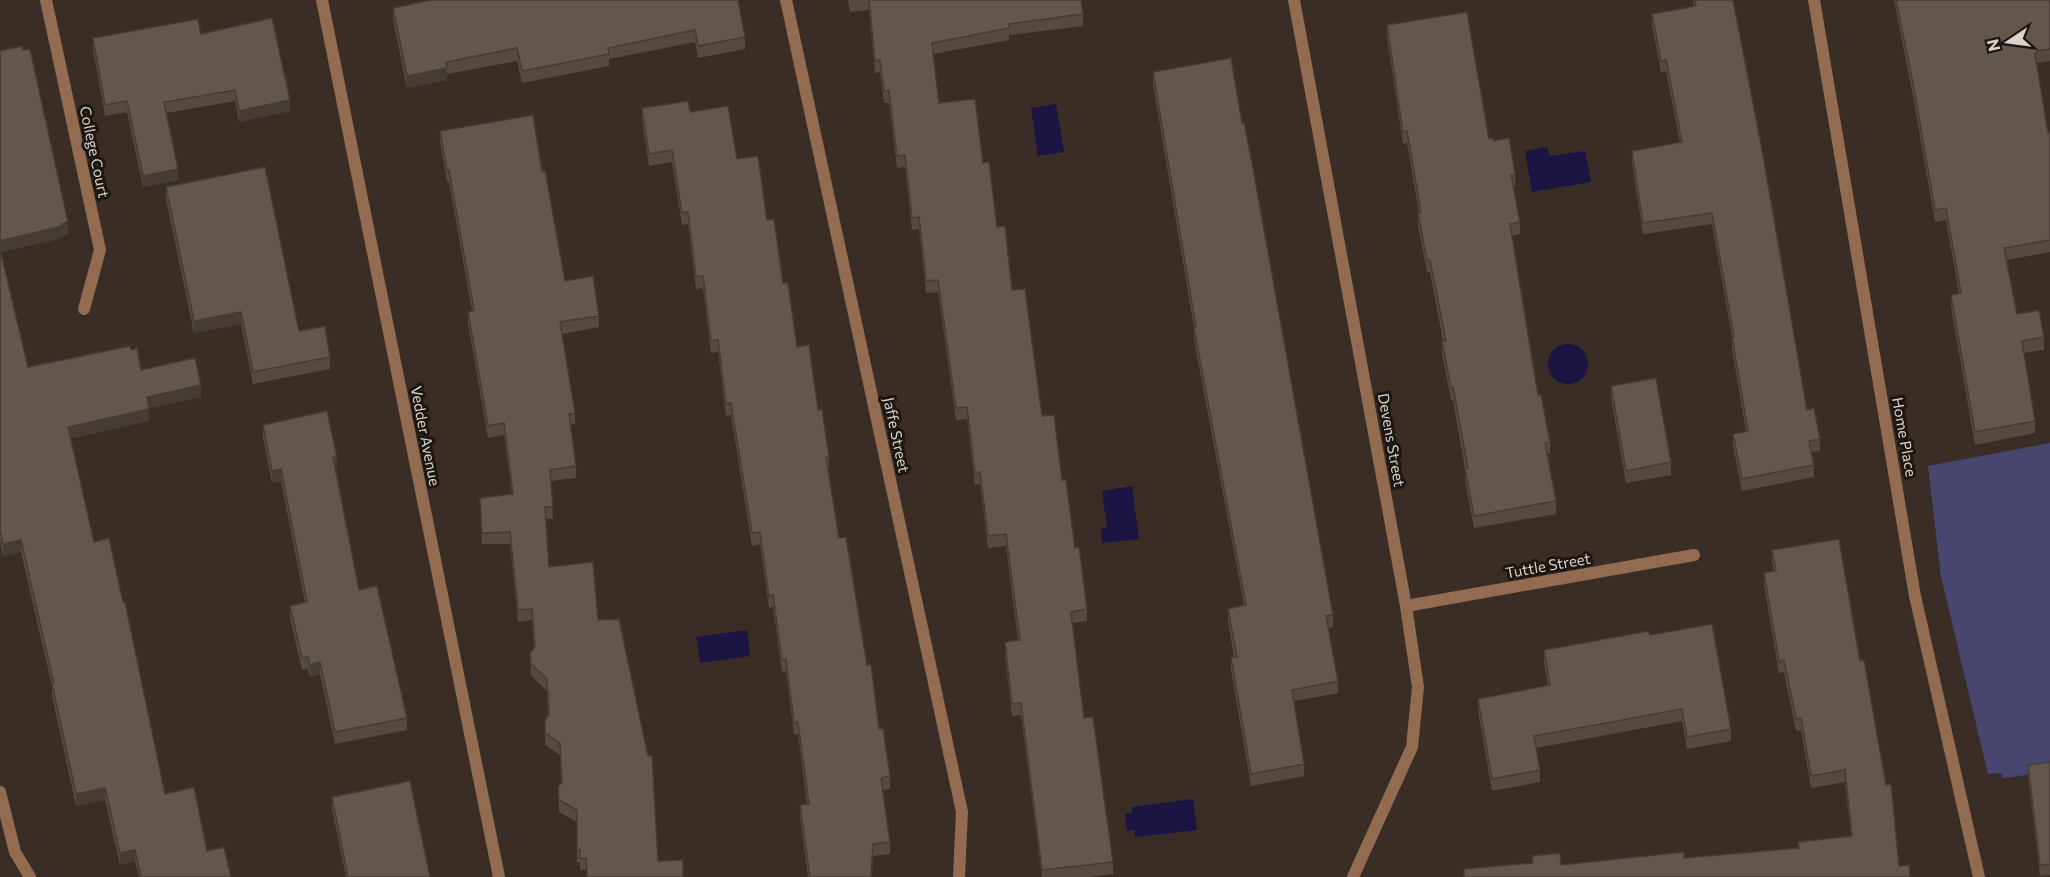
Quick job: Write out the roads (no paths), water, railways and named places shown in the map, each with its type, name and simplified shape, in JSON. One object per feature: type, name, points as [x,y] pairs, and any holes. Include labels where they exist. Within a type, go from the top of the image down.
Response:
[{"type":"street","name":"College Court","points":[[46,0],[100,250],[84,309]]},
{"type":"street","name":"Vedder Avenue","points":[[322,0],[499,877]]},
{"type":"street","name":"Jaffe Street","points":[[786,0],[962,812],[958,877]]},
{"type":"street","name":"Devens Street","points":[[1294,0],[1406,606],[1418,687],[1412,747],[1353,877]]},
{"type":"street","name":"Home Place","points":[[1814,0],[1915,596],[1979,877]]},
{"type":"street","name":"Tuttle Street","points":[[1406,606],[1694,555]]},
{"type":"street","points":[[0,792],[15,852],[30,877]]}]
